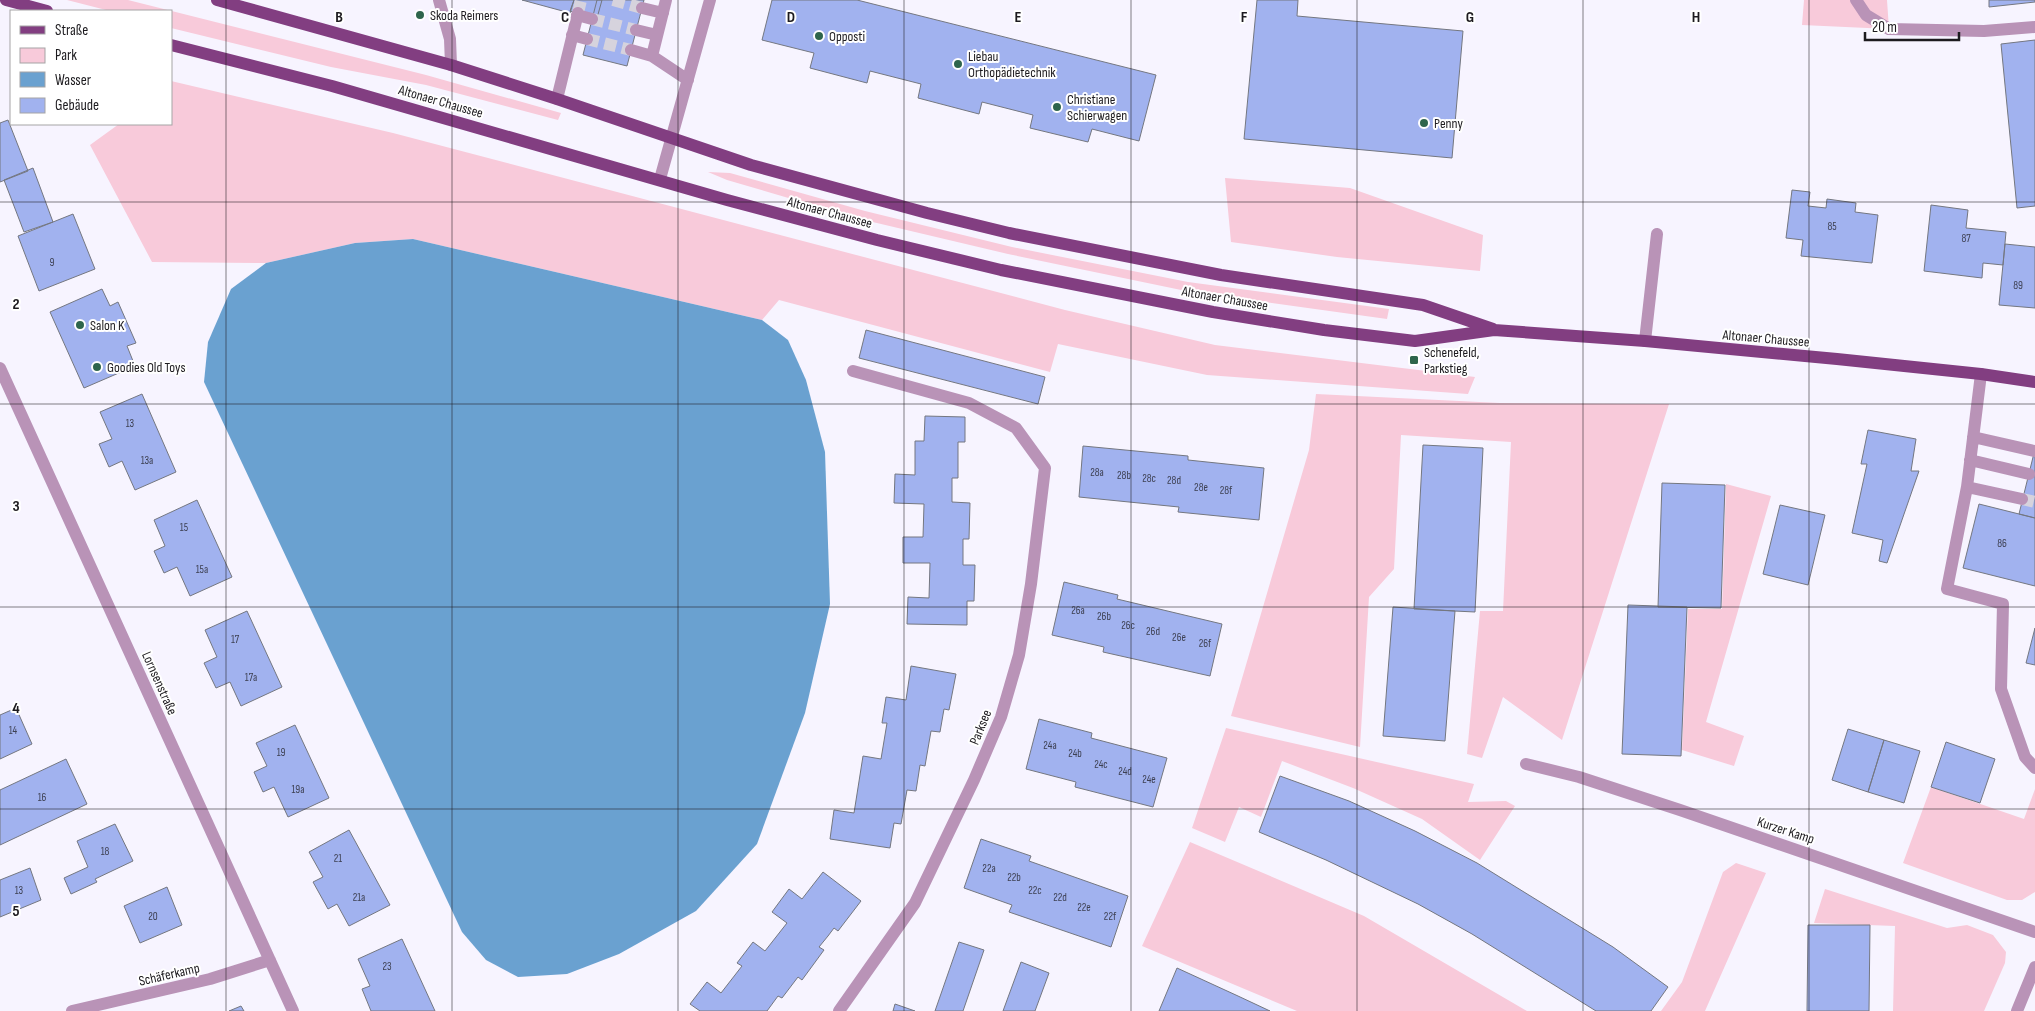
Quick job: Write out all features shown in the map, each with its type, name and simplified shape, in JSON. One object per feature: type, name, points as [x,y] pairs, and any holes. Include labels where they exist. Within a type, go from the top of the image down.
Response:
[{"type":"main road","points":[[6,0],[43,10]]},
{"type":"main road","name":"Altonaer Chaussee","points":[[217,0],[451,65],[751,165],[833,189],[1008,233],[1221,275],[1423,305],[1494,330]]},
{"type":"main road","name":"Altonaer Chaussee","points":[[172,45],[332,86],[660,179],[727,200],[886,243],[1011,272],[1213,312],[1324,330],[1414,341],[1494,330],[1645,341],[1981,374],[2035,382]]},
{"type":"street","points":[[439,0],[450,40],[451,65]]},
{"type":"street","points":[[652,56],[666,0]]},
{"type":"street","points":[[660,179],[710,0]]},
{"type":"street","points":[[1856,0],[1866,15],[1889,29],[1984,31],[2035,27]]},
{"type":"street","points":[[642,8],[663,13]]},
{"type":"street","points":[[557,99],[577,14],[592,19]]},
{"type":"street","points":[[636,30],[657,35]]},
{"type":"street","points":[[572,35],[587,39]]},
{"type":"street","points":[[631,50],[652,56],[688,80]]},
{"type":"street","points":[[1645,341],[1657,234]]},
{"type":"street","name":"Lornsenstraße","points":[[0,368],[293,1011]]},
{"type":"street","name":"Parksee","points":[[839,1011],[915,903],[974,780],[1001,717],[1019,655],[1031,584],[1045,468],[1016,428],[969,403],[853,371]]},
{"type":"street","points":[[1981,374],[1966,487],[1947,589],[2003,604],[2001,689],[2025,757],[2035,768]]},
{"type":"street","points":[[1973,437],[2034,452]]},
{"type":"street","points":[[1970,460],[2029,474]]},
{"type":"street","points":[[1966,487],[2022,499]]},
{"type":"street","name":"Kurzer Kamp","points":[[1526,764],[1580,777],[1680,810],[2035,932]]},
{"type":"street","name":"Schäferkamp","points":[[72,1011],[210,980],[270,960]]},
{"type":"street","points":[[2017,1011],[2035,967]]},
{"type":"green space","points":[[67,0],[128,0],[168,10],[106,10]]},
{"type":"green space","points":[[1804,0],[1887,0],[1889,29],[1802,25]]},
{"type":"green space","points":[[172,11],[426,75],[561,113],[558,120],[426,85],[331,67],[172,28]]},
{"type":"green space","points":[[172,81],[393,133],[1065,310],[1215,345],[1475,377],[1468,394],[1207,375],[1058,344],[1050,372],[779,300],[762,320],[413,239],[355,243],[266,263],[152,262],[90,145],[118,125],[172,125]]},
{"type":"green space","points":[[708,172],[730,173],[865,211],[1012,247],[1188,282],[1389,309],[1387,319],[1186,291],[1008,254],[860,219],[727,180]]},
{"type":"green space","points":[[1225,178],[1350,188],[1483,235],[1480,271],[1337,257],[1231,242]]},
{"type":"green space","points":[[1316,394],[1500,403],[1669,404],[1562,740],[1503,697],[1482,758],[1467,754],[1480,611],[1503,611],[1511,442],[1401,435],[1394,569],[1369,597],[1360,747],[1231,716],[1309,450]]},
{"type":"green space","points":[[1726,484],[1771,496],[1706,722],[1744,736],[1734,766],[1682,750],[1688,609],[1722,609]]},
{"type":"green space","points":[[1226,728],[1474,784],[1468,802],[1506,801],[1515,806],[1480,860],[1422,819],[1353,788],[1282,761],[1261,817],[1239,807],[1225,842],[1192,828]]},
{"type":"green space","points":[[1931,787],[2024,819],[2035,789],[2035,892],[2022,900],[2007,900],[1903,863]]},
{"type":"green space","points":[[1190,842],[1364,916],[1527,1011],[1297,1011],[1142,946]]},
{"type":"green space","points":[[1736,863],[1766,873],[1705,1011],[1661,1011],[1682,982],[1723,872]]},
{"type":"green space","points":[[1825,889],[1947,928],[1967,925],[1993,935],[2006,952],[2005,963],[1984,1011],[1893,1011],[1895,926],[1814,923]]},
{"type":"water","points":[[413,239],[762,320],[788,340],[806,380],[825,452],[830,604],[805,713],[757,844],[696,911],[619,954],[567,974],[518,977],[486,960],[462,932],[204,382],[208,342],[231,289],[266,263],[355,243]]},
{"type":"building","points":[[522,0],[574,0],[570,13]]},
{"type":"building","points":[[574,0],[602,0],[597,18],[570,11]]},
{"type":"building","points":[[597,0],[644,0],[627,66],[583,55]]},
{"type":"building","points":[[772,0],[857,0],[1156,75],[1139,141],[1092,129],[1088,142],[1030,128],[1033,115],[982,102],[979,114],[918,98],[921,84],[870,71],[867,83],[810,68],[814,53],[762,40]]},
{"type":"building","points":[[1257,0],[1298,0],[1297,16],[1463,31],[1452,158],[1244,139]]},
{"type":"building","points":[[1989,0],[2035,0],[2035,2],[1989,7]]},
{"type":"building","points":[[2035,40],[2035,206],[2017,208],[2001,44]]},
{"type":"building","points":[[8,120],[28,171],[0,182],[0,123]]},
{"type":"building","points":[[33,168],[53,222],[24,232],[4,180]]},
{"type":"building","points":[[1792,190],[1810,192],[1808,206],[1826,208],[1827,199],[1856,203],[1855,212],[1878,215],[1872,263],[1801,256],[1803,240],[1786,238]]},
{"type":"building","points":[[1931,205],[1968,210],[1966,228],[2006,232],[2003,265],[1983,263],[1982,278],[1924,271]]},
{"type":"building","points":[[73,214],[95,269],[39,291],[18,236]]},
{"type":"building","points":[[2005,244],[2035,247],[2035,308],[1999,305]]},
{"type":"building","points":[[102,289],[110,306],[118,302],[136,343],[127,346],[135,366],[84,388],[50,312]]},
{"type":"building","points":[[866,330],[1045,377],[1038,404],[859,358]]},
{"type":"building","points":[[142,394],[176,472],[135,490],[122,461],[109,467],[99,444],[112,439],[100,412]]},
{"type":"building","points":[[925,416],[965,417],[965,442],[958,442],[958,478],[952,478],[952,502],[970,503],[969,539],[963,539],[963,565],[975,565],[974,601],[967,601],[967,625],[907,624],[908,597],[929,598],[930,563],[903,563],[903,537],[923,537],[924,504],[894,503],[895,474],[915,475],[915,441],[924,441]]},
{"type":"building","points":[[1868,430],[1916,439],[1911,471],[1919,471],[1887,563],[1879,561],[1883,540],[1852,533],[1867,464],[1861,464]]},
{"type":"building","points":[[1423,445],[1483,448],[1475,612],[1414,609]]},
{"type":"building","points":[[1083,446],[1188,456],[1188,460],[1264,468],[1259,520],[1178,512],[1179,507],[1079,497]]},
{"type":"building","points":[[2035,449],[2035,518],[2019,514]]},
{"type":"building","points":[[1662,483],[1725,485],[1721,608],[1658,607]]},
{"type":"building","points":[[197,500],[232,577],[190,596],[177,567],[164,573],[154,551],[165,546],[154,520]]},
{"type":"building","points":[[1979,504],[2035,518],[2035,586],[1963,568]]},
{"type":"building","points":[[1780,505],[1825,515],[1808,585],[1763,574]]},
{"type":"building","points":[[1064,582],[1118,595],[1117,599],[1222,624],[1210,676],[1103,652],[1104,647],[1052,635]]},
{"type":"building","points":[[1628,605],[1687,607],[1681,756],[1622,754]]},
{"type":"building","points":[[1393,607],[1455,611],[1445,741],[1383,736]]},
{"type":"building","points":[[247,611],[282,687],[241,706],[230,682],[216,688],[204,663],[217,657],[205,630]]},
{"type":"building","points":[[2035,628],[2035,665],[2026,663]]},
{"type":"building","points":[[911,666],[956,674],[949,710],[944,709],[940,732],[931,731],[925,766],[920,765],[916,791],[907,790],[901,824],[894,823],[890,848],[830,839],[834,810],[854,813],[863,756],[881,759],[887,723],[882,723],[886,697],[906,700]]},
{"type":"building","points":[[16,708],[32,744],[0,759],[0,715]]},
{"type":"building","points":[[1039,719],[1092,733],[1091,738],[1167,758],[1153,807],[1075,787],[1076,782],[1026,769]]},
{"type":"building","points":[[295,725],[329,798],[288,817],[274,787],[263,792],[254,772],[267,766],[256,743]]},
{"type":"building","points":[[1848,729],[1884,740],[1868,792],[1832,780]]},
{"type":"building","points":[[1884,740],[1920,751],[1904,803],[1868,792]]},
{"type":"building","points":[[1946,742],[1995,759],[1980,803],[1931,787]]},
{"type":"building","points":[[66,759],[87,804],[0,845],[0,790]]},
{"type":"building","points":[[1280,776],[1349,801],[1415,831],[1477,863],[1613,947],[1668,987],[1651,1011],[1596,1011],[1472,934],[1418,904],[1326,860],[1259,832]]},
{"type":"building","points":[[115,824],[133,861],[95,879],[97,882],[71,894],[64,878],[88,867],[77,841]]},
{"type":"building","points":[[349,830],[390,905],[349,926],[337,904],[328,909],[313,882],[323,877],[309,852]]},
{"type":"building","points":[[981,839],[1031,856],[1029,861],[1128,896],[1111,947],[1009,912],[1012,905],[964,888]]},
{"type":"building","points":[[30,868],[41,900],[0,917],[0,880]]},
{"type":"building","points":[[823,872],[861,901],[838,931],[834,928],[819,947],[824,950],[802,980],[798,977],[782,998],[778,996],[767,1011],[700,1011],[690,1004],[707,982],[721,993],[742,966],[737,963],[753,942],[765,951],[787,923],[772,912],[789,889],[802,899]]},
{"type":"building","points":[[167,887],[182,925],[140,943],[124,906]]},
{"type":"building","points":[[1808,925],[1870,925],[1869,1011],[1807,1011]]},
{"type":"building","points":[[402,939],[435,1011],[371,1011],[362,989],[370,986],[358,959]]},
{"type":"building","points":[[959,942],[984,950],[963,1011],[935,1011]]},
{"type":"building","points":[[1021,962],[1049,973],[1035,1011],[1003,1011]]},
{"type":"building","points":[[1177,968],[1238,996],[1270,1011],[1159,1011]]},
{"type":"building","points":[[895,1004],[915,1011],[893,1011]]},
{"type":"building","points":[[241,1006],[244,1011],[229,1011]]},
{"type":"tunnel","points":[[578,13],[581,0]]},
{"type":"tunnel","points":[[613,0],[642,8]]},
{"type":"tunnel","points":[[592,19],[636,30]]},
{"type":"tunnel","points":[[587,39],[631,50]]},
{"type":"tunnel","points":[[2022,499],[2035,502]]},
{"type":"place","name":"Skoda Reimers","points":[[420,15]]},
{"type":"place","name":"Opposti","points":[[819,36]]},
{"type":"place","name":"Liebau Orthopädietechnik","points":[[958,64]]},
{"type":"place","name":"Christiane Schierwagen","points":[[1057,107]]},
{"type":"place","name":"Penny","points":[[1424,123]]},
{"type":"place","name":"Salon K","points":[[80,325]]},
{"type":"place","name":"Schenefeld, Parkstieg","points":[[1414,360]]},
{"type":"place","name":"Goodies Old Toys","points":[[97,367]]}]
